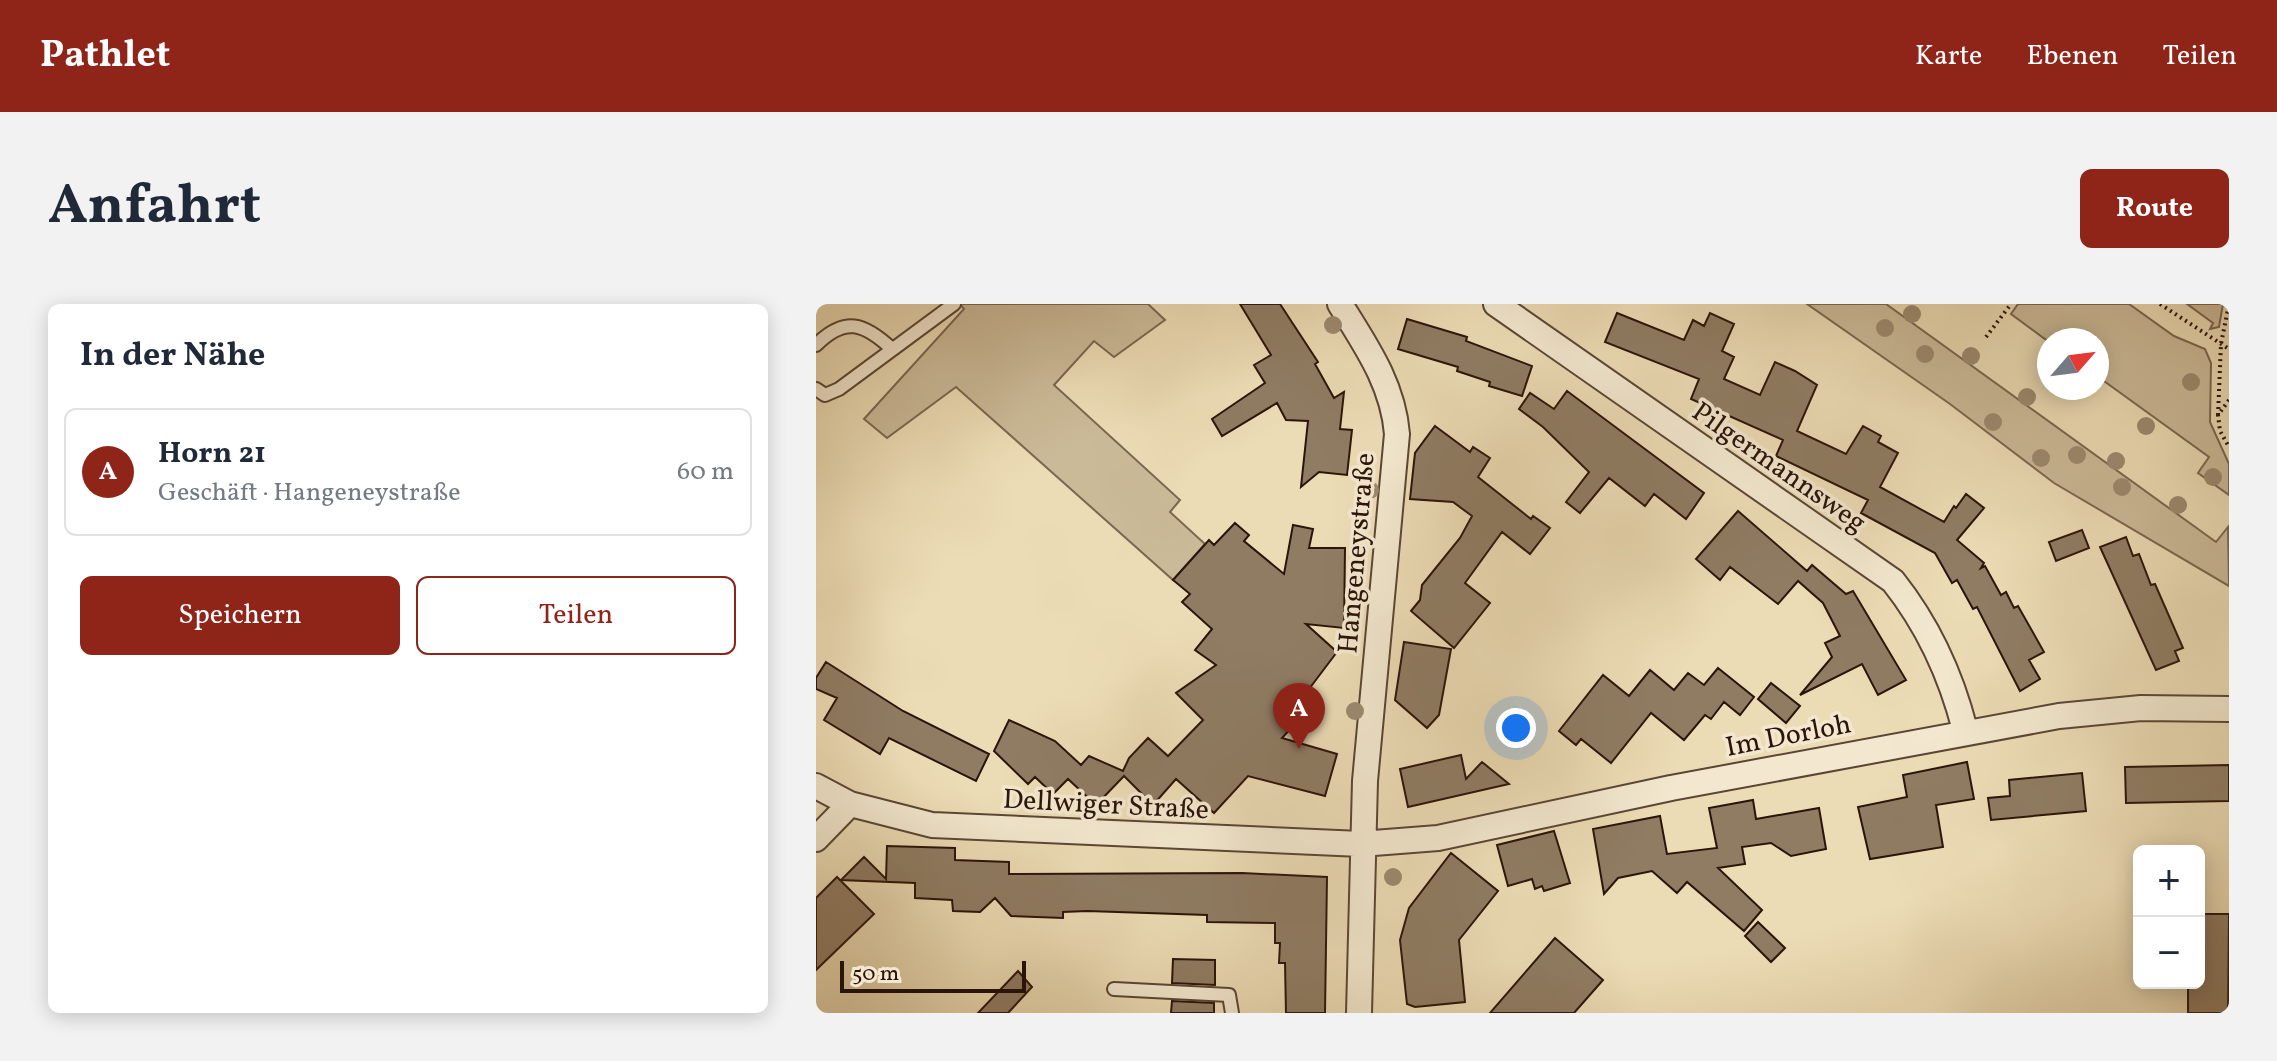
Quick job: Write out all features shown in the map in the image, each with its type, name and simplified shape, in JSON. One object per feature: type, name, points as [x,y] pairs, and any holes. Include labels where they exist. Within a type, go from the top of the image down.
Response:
[{"type":"street","name":"Hangeneystraße","points":[[1340,304],[1385,382],[1393,401],[1397,434],[1361,844],[1359,1013]]},
{"type":"street","name":"Pilgermannsweg","points":[[1496,304],[1893,581],[1920,614],[1954,689],[1965,730]]},
{"type":"street","name":"Im Dorloh","points":[[1361,844],[1438,838],[1965,730],[2099,711],[2229,709]]},
{"type":"street","name":"Dellwiger Straße","points":[[816,786],[850,804],[932,825],[1361,844]]},
{"type":"street","points":[[816,839],[850,804]]},
{"type":"lane","points":[[816,389],[825,395],[839,389],[954,304]]},
{"type":"lane","points":[[816,345],[838,326],[852,326],[869,330],[892,349]]},
{"type":"lane","points":[[1114,989],[1229,995],[1232,1013]]},
{"type":"path","points":[[1986,337],[2011,304]]},
{"type":"path","points":[[2160,304],[2229,349]]},
{"type":"path","points":[[2229,304],[2221,344],[2218,415],[2220,431],[2229,447]]},
{"type":"path","points":[[2218,415],[2229,400]]},
{"type":"shaded area","points":[[960,304],[1148,304],[1165,320],[1114,357],[1094,341],[1054,385],[1180,500],[1170,512],[1205,544],[1173,580],[956,387],[887,438],[864,419],[964,309]]},
{"type":"shaded area","points":[[1807,304],[1886,304],[2216,542],[2228,527],[2229,586],[2054,483],[1950,404]]},
{"type":"shaded area","points":[[2018,304],[2129,304],[2174,336],[2205,349],[2211,363],[2210,422],[2229,464],[2229,495],[2198,473],[2209,457],[2109,385],[2109,328],[2037,328],[2037,333],[2011,314]]},
{"type":"shaded area","points":[[2187,304],[2223,304],[2219,327],[2210,329],[2213,323]]},
{"type":"building","points":[[1240,304],[1280,304],[1318,362],[1315,364],[1334,398],[1344,392],[1340,429],[1352,430],[1347,475],[1319,472],[1301,487],[1308,421],[1286,420],[1277,403],[1222,436],[1212,419],[1265,383],[1254,365],[1271,355]]},
{"type":"building","points":[[1617,313],[1684,340],[1693,320],[1704,326],[1710,313],[1734,324],[1722,351],[1734,357],[1724,379],[1760,395],[1775,362],[1795,371],[1817,385],[1797,431],[1846,454],[1863,426],[1881,436],[1878,442],[1898,453],[1880,487],[1944,522],[1966,494],[1984,508],[1957,540],[1984,563],[1981,568],[1985,566],[2001,595],[2006,592],[2014,608],[2018,606],[2044,652],[2029,660],[2040,679],[2020,691],[1977,607],[1973,609],[1957,580],[1952,583],[1935,553],[1861,513],[1868,500],[1776,456],[1783,440],[1691,399],[1699,379],[1605,342]]},
{"type":"building","points":[[1407,319],[1467,337],[1466,341],[1532,366],[1522,396],[1489,386],[1490,382],[1457,371],[1458,367],[1398,349]]},
{"type":"building","points":[[1567,391],[1704,493],[1686,519],[1654,494],[1645,506],[1609,478],[1580,513],[1566,502],[1589,472],[1543,427],[1519,409],[1530,393],[1554,409]]},
{"type":"building","points":[[1435,426],[1470,452],[1473,447],[1490,458],[1478,477],[1531,519],[1533,516],[1550,528],[1530,554],[1502,532],[1465,583],[1490,603],[1454,648],[1411,611],[1420,600],[1422,585],[1460,538],[1472,516],[1453,502],[1410,499],[1415,453]]},
{"type":"building","points":[[1738,511],[1807,571],[1812,565],[1846,594],[1853,591],[1906,680],[1878,695],[1862,664],[1800,695],[1832,657],[1825,643],[1840,636],[1823,603],[1798,581],[1778,604],[1730,567],[1720,580],[1696,559]]},
{"type":"building","points":[[1235,523],[1249,535],[1244,541],[1284,574],[1293,525],[1313,529],[1309,548],[1345,548],[1344,628],[1306,624],[1337,652],[1303,697],[1312,705],[1282,738],[1337,754],[1325,796],[1248,776],[1214,813],[1176,779],[1153,805],[1124,776],[1096,805],[1068,779],[1053,794],[1035,777],[1028,784],[994,751],[1009,720],[1055,741],[1081,765],[1089,756],[1123,771],[1129,758],[1148,738],[1168,756],[1203,720],[1176,693],[1216,665],[1195,650],[1212,629],[1182,602],[1190,594],[1173,580],[1209,540],[1214,545]]},
{"type":"building","points":[[2082,530],[2089,548],[2056,561],[2049,542]]},
{"type":"building","points":[[2126,537],[2133,556],[2139,554],[2151,585],[2155,584],[2183,648],[2175,651],[2179,661],[2156,670],[2100,547]]},
{"type":"building","points":[[1404,642],[1451,649],[1439,715],[1427,728],[1395,700]]},
{"type":"building","points":[[826,662],[903,711],[989,754],[976,781],[889,738],[880,754],[824,720],[837,698],[816,689],[816,678]]},
{"type":"building","points":[[1718,668],[1754,697],[1740,715],[1724,702],[1711,719],[1705,715],[1684,740],[1651,713],[1611,763],[1581,739],[1576,745],[1559,731],[1603,675],[1629,696],[1650,670],[1674,690],[1688,673],[1704,685]]},
{"type":"building","points":[[1771,683],[1800,706],[1786,723],[1758,699]]},
{"type":"building","points":[[1461,755],[1466,779],[1482,762],[1509,784],[1408,807],[1400,769]]},
{"type":"building","points":[[1967,762],[1974,799],[1936,805],[1943,847],[1870,859],[1858,807],[1907,797],[1903,775]]},
{"type":"building","points":[[2229,765],[2229,801],[2126,803],[2125,767]]},
{"type":"building","points":[[2082,773],[2086,811],[1991,820],[1988,798],[2010,796],[2009,780]]},
{"type":"building","points":[[1753,800],[1756,819],[1819,808],[1826,849],[1791,856],[1771,843],[1742,847],[1745,864],[1718,868],[1762,910],[1744,931],[1687,882],[1677,893],[1652,871],[1618,878],[1604,894],[1593,829],[1660,816],[1667,854],[1717,848],[1709,808]]},
{"type":"building","points":[[1554,831],[1570,883],[1544,891],[1542,886],[1535,889],[1532,879],[1508,886],[1497,845]]},
{"type":"building","points":[[887,846],[955,848],[955,860],[1009,862],[1009,874],[1242,873],[1327,877],[1325,1013],[1286,1013],[1285,963],[1279,963],[1280,943],[1275,943],[1275,923],[1207,922],[1207,915],[1087,911],[1063,912],[1063,918],[1011,916],[995,898],[980,912],[953,911],[952,900],[915,898],[915,883],[841,880],[864,857],[886,879]]},
{"type":"building","points":[[1451,853],[1498,891],[1459,940],[1465,1002],[1415,1007],[1407,1004],[1400,940],[1409,908]]},
{"type":"building","points":[[837,877],[874,914],[816,970],[816,898]]},
{"type":"building","points":[[2205,914],[2229,914],[2228,1013],[2188,1013],[2188,989],[2205,989]]},
{"type":"building","points":[[1758,922],[1785,948],[1771,962],[1745,936]]},
{"type":"building","points":[[1555,938],[1603,980],[1574,1013],[1490,1013]]},
{"type":"building","points":[[1173,959],[1215,960],[1215,985],[1172,983]]},
{"type":"building","points":[[1018,971],[1032,987],[1008,1013],[978,1013]]},
{"type":"building","points":[[1172,1001],[1214,1003],[1214,1013],[1171,1013]]},
{"type":"place","name":"Horn 21","points":[[1299,749]]}]
